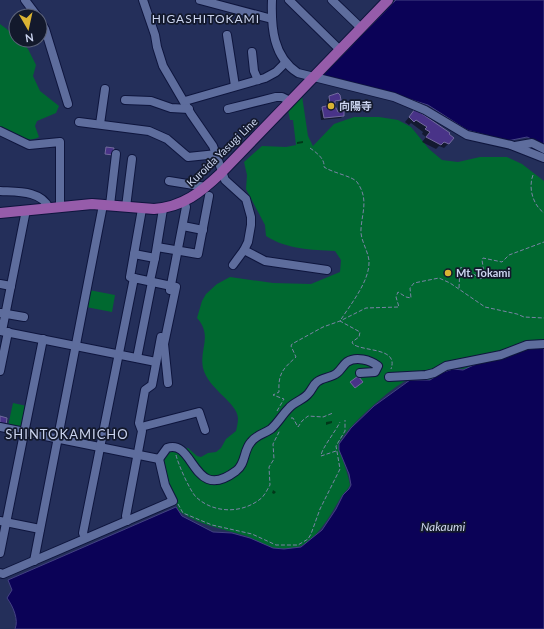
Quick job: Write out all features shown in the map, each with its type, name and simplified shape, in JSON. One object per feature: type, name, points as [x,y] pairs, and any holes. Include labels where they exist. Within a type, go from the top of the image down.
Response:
[{"type":"main road","name":"Kuroida Yasugi Line","points":[[0,213],[60,207],[106,205],[126,208],[163,209],[208,192],[221,173],[360,27],[388,0]]},
{"type":"street","points":[[143,0],[155,35],[163,66],[213,146],[217,154],[221,173],[225,180],[242,194],[250,212],[250,233],[244,250],[233,265]]},
{"type":"street","points":[[200,0],[272,19]]},
{"type":"street","points":[[272,0],[272,19],[277,49],[285,63],[298,73],[394,97],[425,110],[467,135],[511,145],[544,158]]},
{"type":"street","points":[[289,0],[339,50]]},
{"type":"street","points":[[296,7],[302,0]]},
{"type":"street","points":[[332,0],[360,27]]},
{"type":"street","points":[[227,35],[235,86]]},
{"type":"street","points":[[48,39],[68,104]]},
{"type":"street","points":[[252,52],[254,70],[258,80]]},
{"type":"street","points":[[125,100],[151,101],[171,108],[187,105],[235,86],[270,75],[285,63]]},
{"type":"street","points":[[100,124],[105,89]]},
{"type":"street","points":[[228,109],[276,97],[282,97],[290,101]]},
{"type":"street","points":[[79,122],[149,131],[167,139],[188,157],[217,154]]},
{"type":"street","points":[[0,131],[29,145],[60,142],[60,207]]},
{"type":"street","points":[[511,145],[532,143],[544,149]]},
{"type":"street","points":[[34,561],[76,346],[116,154]]},
{"type":"street","points":[[126,208],[132,159]]},
{"type":"street","points":[[157,247],[198,254],[203,230],[208,192],[169,181]]},
{"type":"street","points":[[0,191],[30,193],[43,200],[49,208]]},
{"type":"street","points":[[127,521],[126,516],[142,431],[139,423],[145,390],[152,385],[183,226],[186,207],[184,202]]},
{"type":"street","points":[[142,209],[130,277],[176,287],[164,344],[168,383]]},
{"type":"street","points":[[137,358],[163,209]]},
{"type":"street","points":[[0,371],[3,313],[11,286],[26,210]]},
{"type":"street","points":[[183,226],[203,230]]},
{"type":"street","points":[[244,250],[265,261],[327,270]]},
{"type":"street","points":[[134,254],[155,258]]},
{"type":"street","points":[[85,538],[83,534],[120,355],[134,278]]},
{"type":"street","points":[[0,284],[11,286]]},
{"type":"street","points":[[3,313],[24,317]]},
{"type":"street","points":[[3,331],[156,362]]},
{"type":"street","points":[[0,553],[3,522],[25,432],[43,339]]},
{"type":"street","points":[[389,377],[434,374],[446,366],[501,355],[527,345],[544,344]]},
{"type":"street","points":[[0,573],[3,574],[173,501],[165,485],[159,459],[167,448],[174,447],[182,450],[196,470],[206,479],[213,480],[228,476],[241,466],[247,448],[254,438],[270,429],[290,407],[308,394],[318,381],[336,374],[346,363],[352,360],[369,360],[378,366],[375,372],[360,373]]},
{"type":"street","points":[[141,427],[199,412],[205,430]]},
{"type":"street","points":[[0,427],[159,459]]},
{"type":"street","points":[[3,522],[40,529]]},
{"type":"path","points":[[310,148],[318,153],[323,160],[324,167],[356,181],[362,192],[365,206],[361,231],[369,260],[368,270],[356,298],[340,322],[360,332],[359,336],[352,342],[356,347],[382,352],[390,357],[393,364]]},
{"type":"path","points":[[533,175],[530,182],[535,204],[544,213]]},
{"type":"path","points":[[459,289],[460,268],[463,267],[481,279],[484,273],[483,258],[502,262],[509,255],[544,242]]},
{"type":"path","points":[[288,418],[294,418],[298,427],[308,416],[323,417],[333,413]]},
{"type":"path","points":[[173,501],[177,502],[183,513],[212,525],[252,534],[276,545],[298,545],[308,539],[311,534],[320,509],[340,469],[336,446],[345,431],[345,420]]},
{"type":"path","points":[[337,451],[321,456],[321,451],[332,437],[340,422]]},
{"type":"green space","points":[[0,24],[8,30],[8,48],[28,49],[36,65],[33,76],[40,91],[59,106],[56,113],[37,121],[35,126],[39,137],[34,139],[29,140],[19,138],[0,128]]},
{"type":"green space","points":[[302,96],[308,136],[313,146],[334,124],[354,117],[379,117],[398,120],[411,127],[429,149],[442,160],[458,162],[480,157],[507,157],[522,164],[544,181],[544,348],[519,350],[500,355],[475,363],[468,368],[450,369],[429,380],[410,379],[394,388],[371,407],[350,428],[339,444],[350,485],[323,526],[306,543],[297,548],[286,550],[274,548],[247,536],[204,524],[179,511],[163,472],[162,464],[164,456],[168,450],[188,448],[197,456],[201,457],[208,453],[216,452],[221,448],[226,439],[236,431],[238,418],[233,406],[210,382],[203,368],[202,361],[205,337],[202,325],[197,318],[202,301],[206,294],[217,284],[230,277],[273,283],[311,284],[340,272],[341,260],[335,251],[291,246],[282,244],[266,236],[265,225],[246,189],[247,175],[244,162],[262,146],[286,147],[296,145],[293,120],[290,120],[288,110]]},
{"type":"green space","points":[[89,290],[115,295],[112,312],[86,307]]},
{"type":"green space","points":[[13,403],[27,406],[22,428],[8,426]]},
{"type":"water","points":[[396,0],[544,0],[544,145],[527,137],[507,141],[467,130],[428,105],[390,93],[322,76]]},
{"type":"water","name":"Nakaumi","points":[[544,348],[544,629],[15,629],[15,613],[7,598],[12,590],[8,580],[176,507],[182,516],[213,532],[232,533],[250,538],[273,548],[284,549],[301,547],[322,530],[336,509],[343,495],[349,489],[351,485],[349,474],[339,450],[339,444],[351,428],[374,406],[410,380],[430,380],[441,373],[453,369],[463,370],[476,364],[500,359],[525,349]]},
{"type":"building","name":"向陽寺","points":[[338,93],[341,100],[335,101],[335,106],[338,112],[344,111],[344,116],[324,118],[322,107],[330,105],[329,96]]},
{"type":"building","points":[[415,109],[450,133],[449,134],[454,138],[449,144],[444,142],[441,145],[426,137],[430,132],[425,129],[427,127],[416,120],[414,122],[409,117]]},
{"type":"building","points":[[106,147],[114,148],[113,155],[105,154]]},
{"type":"building","points":[[358,376],[363,382],[355,388],[350,382]]},
{"type":"building","points":[[0,416],[7,418],[6,425],[0,424]]},
{"type":"place","name":"向陽寺","points":[[331,106]]},
{"type":"place","name":"Mt. Tokami","points":[[448,273]]},
{"type":"district","name":"HIGASHITOKAMI","points":[[206,19]]},
{"type":"district","name":"SHINTOKAMICHO","points":[[67,434]]}]
